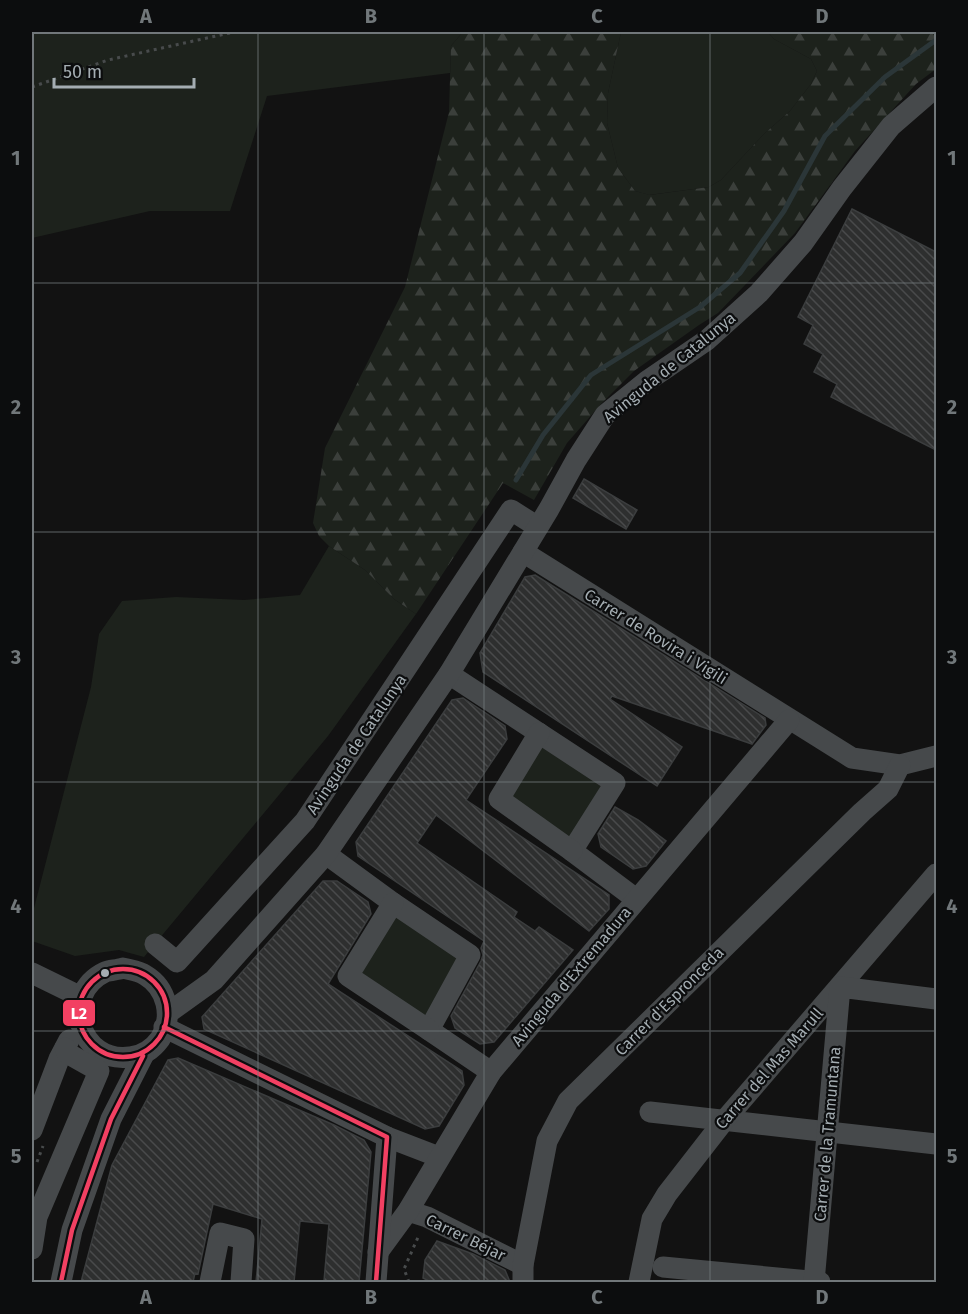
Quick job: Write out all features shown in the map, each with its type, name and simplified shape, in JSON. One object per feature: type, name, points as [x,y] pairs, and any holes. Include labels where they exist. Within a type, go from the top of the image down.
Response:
[{"type":"street","name":"Avinguda de Catalunya","points":[[166,1020],[214,980],[326,854],[449,674],[605,415],[647,381],[707,340],[759,293],[803,243],[842,188],[891,126],[936,87]]},
{"type":"street","name":"Avinguda de Catalunya","points":[[154,944],[177,962],[305,821],[511,510],[538,527]]},
{"type":"street","name":"Carrer de Rovira i Vigili","points":[[523,552],[789,720]]},
{"type":"street","points":[[449,674],[615,783],[572,851]]},
{"type":"street","points":[[789,720],[852,758],[900,765],[936,756]]},
{"type":"street","name":"Avinguda d'Extremadura","points":[[378,1251],[417,1214],[439,1157],[491,1072],[789,720]]},
{"type":"street","points":[[539,733],[499,799],[636,899]]},
{"type":"street","name":"Carrer d'Espronceda","points":[[523,1274],[547,1141],[568,1101],[888,789],[900,765]]},
{"type":"street","points":[[326,854],[470,955],[429,1030]]},
{"type":"street","name":"Carrer del Mas Marull","points":[[639,1282],[651,1219],[667,1194],[723,1122],[936,874]]},
{"type":"street","points":[[393,903],[348,976],[491,1072]]},
{"type":"street","points":[[32,1130],[65,1048],[79,1021],[81,997],[87,987],[106,972],[123,968],[143,973],[156,983],[164,994],[166,1020],[160,1039],[143,1056],[111,1119],[72,1230],[61,1282]]},
{"type":"street","points":[[32,973],[81,997]]},
{"type":"street","points":[[840,987],[936,999]]},
{"type":"street","name":"Carrer de la Tramuntana","points":[[814,1282],[840,987]]},
{"type":"street","points":[[166,1020],[387,1137],[439,1157]]},
{"type":"street","points":[[79,1021],[87,1041],[104,1054],[122,1058],[143,1056]]},
{"type":"street","points":[[32,1249],[37,1217],[99,1071],[68,1053],[65,1048]]},
{"type":"street","points":[[650,1112],[723,1122],[936,1144]]},
{"type":"street","points":[[376,1282],[387,1137]]},
{"type":"street","name":"Carrer Béjar","points":[[417,1214],[523,1274]]},
{"type":"street","points":[[210,1282],[220,1233],[244,1239],[241,1282]]},
{"type":"street","points":[[663,1267],[820,1282]]},
{"type":"path","points":[[32,87],[108,60],[234,32]]},
{"type":"path","points":[[409,1282],[404,1269],[417,1214]]},
{"type":"green space","points":[[32,32],[463,32],[451,46],[450,73],[267,96],[230,211],[150,211],[32,238]]},
{"type":"green space","points":[[463,32],[621,32],[608,93],[607,123],[618,168],[635,191],[650,195],[709,187],[721,180],[764,134],[790,111],[811,84],[817,71],[811,59],[774,39],[768,32],[936,32],[936,69],[916,84],[855,151],[795,233],[718,313],[634,371],[602,403],[567,443],[534,500],[503,483],[416,614],[394,599],[365,570],[329,546],[319,536],[313,523],[325,448],[405,287],[449,112],[451,46]]},
{"type":"green space","points":[[621,32],[768,32],[774,39],[811,59],[817,71],[811,84],[790,111],[764,134],[721,180],[709,187],[649,195],[635,191],[618,168],[607,123],[608,93]]},
{"type":"green space","points":[[329,546],[365,570],[394,599],[416,614],[328,736],[144,957],[119,950],[75,956],[32,941],[32,916],[91,687],[99,634],[122,601],[176,597],[244,600],[300,595]]},
{"type":"green space","points":[[539,733],[612,788],[572,851],[498,802]]},
{"type":"green space","points":[[393,903],[470,955],[429,1030],[348,976]]},
{"type":"building","points":[[852,209],[936,252],[936,450],[831,397],[837,384],[814,372],[823,354],[804,344],[813,325],[798,317]]},
{"type":"building","points":[[584,479],[637,510],[626,529],[573,498]]},
{"type":"building","points":[[535,575],[765,718],[766,725],[752,744],[612,696],[610,699],[682,747],[657,786],[483,672],[480,653],[525,577]]},
{"type":"building","points":[[463,698],[505,726],[507,739],[466,800],[609,895],[609,909],[589,931],[436,815],[417,843],[517,912],[514,917],[535,931],[539,927],[573,950],[494,1042],[480,1044],[455,1028],[451,1016],[481,961],[483,955],[481,948],[484,941],[358,856],[356,842],[452,700]]},
{"type":"building","points":[[615,807],[638,820],[666,841],[646,866],[633,869],[601,847],[598,834]]},
{"type":"building","points":[[323,881],[337,881],[368,902],[371,914],[328,984],[462,1071],[464,1085],[439,1126],[425,1129],[204,1029],[202,1017]]},
{"type":"building","points":[[178,1058],[364,1140],[371,1152],[359,1282],[324,1281],[329,1224],[300,1221],[294,1282],[256,1282],[262,1219],[213,1204],[198,1274],[195,1273],[193,1282],[81,1282],[112,1165],[168,1060]]},
{"type":"building","points":[[437,1241],[473,1254],[505,1270],[510,1282],[431,1282],[423,1278],[425,1260]]},
{"type":"waterway","points":[[516,480],[543,435],[591,375],[700,307],[740,273],[784,211],[825,136],[885,77],[936,40]]},
{"type":"transit line","name":"L2","points":[[123,969],[140,972],[154,982],[164,996],[167,1013],[164,1030],[154,1044],[140,1054],[123,1057],[106,1054],[92,1044],[82,1030],[79,1013],[82,996],[92,982],[106,972],[123,969]]},
{"type":"transit line","name":"L2","points":[[164,1027],[387,1137],[376,1282]]},
{"type":"transit line","name":"L2","points":[[61,1282],[72,1230],[111,1119],[143,1056]]}]
